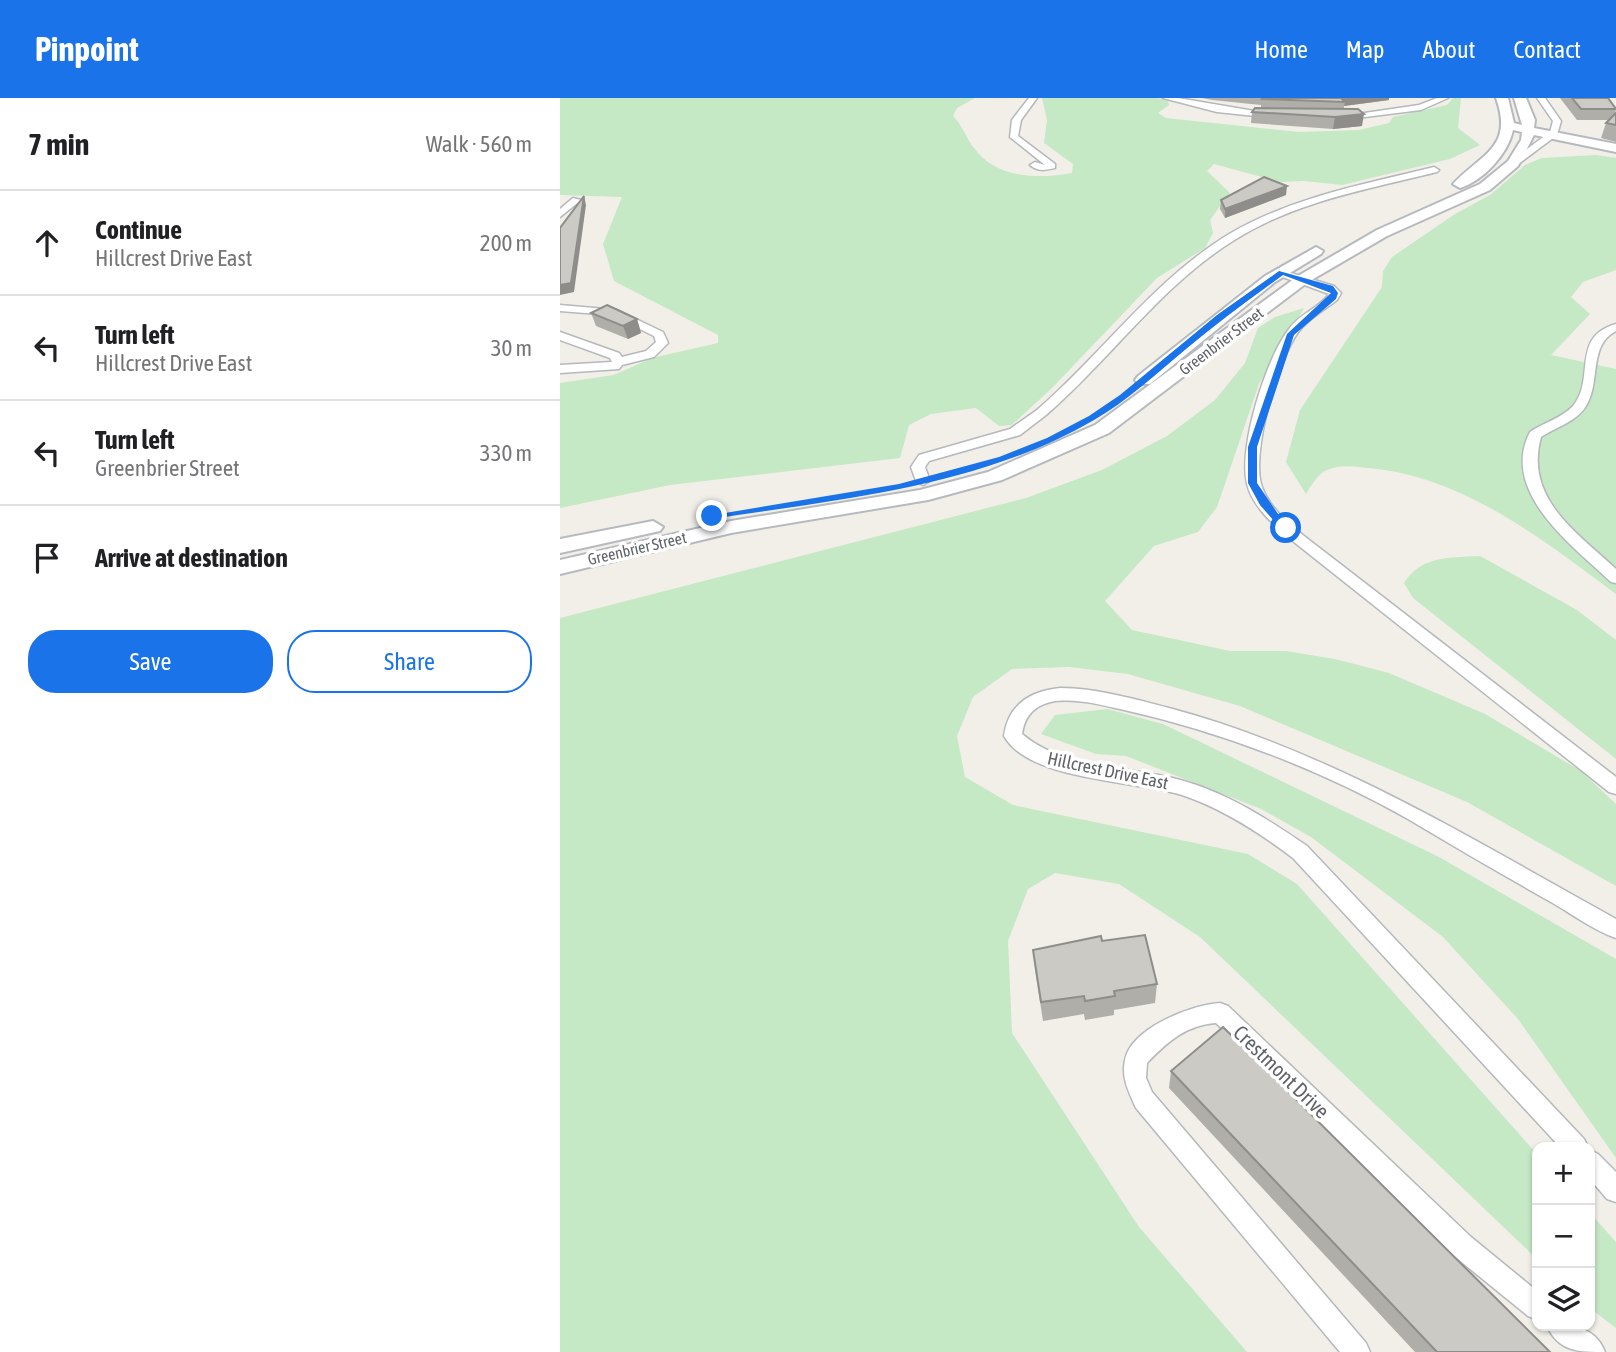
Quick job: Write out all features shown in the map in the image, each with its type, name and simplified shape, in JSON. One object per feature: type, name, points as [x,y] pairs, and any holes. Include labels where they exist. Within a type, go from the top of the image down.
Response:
[{"type":"main road","points":[[1502,98],[1509,127],[1554,133],[1616,148]]},
{"type":"main road","points":[[1520,98],[1529,120],[1529,129]]},
{"type":"main road","name":"Greenbrier Street","points":[[560,546],[712,516],[923,481],[1022,451],[1092,418],[1282,273],[1370,223],[1461,183],[1496,156],[1505,142],[1509,127]]},
{"type":"main road","name":"Greenbrier Street","points":[[560,567],[731,527],[921,496],[1008,471],[1102,429],[1303,279],[1382,233],[1485,187],[1523,150],[1529,129]]},
{"type":"street","points":[[1034,98],[1015,121],[1013,131],[1014,136],[1052,166],[1044,168],[1035,165]]},
{"type":"street","points":[[1167,98],[1217,109],[1284,116]]},
{"type":"street","points":[[1329,117],[1421,107],[1444,98]]},
{"type":"street","points":[[1506,169],[1554,133],[1557,121],[1541,98]]},
{"type":"street","points":[[923,481],[918,467],[924,458],[1015,432],[1024,426],[1057,398],[1167,289],[1207,254],[1244,230],[1270,215],[1321,197],[1434,170]]},
{"type":"street","points":[[560,214],[576,200]]},
{"type":"street","points":[[1282,273],[1330,288],[1335,293],[1333,298],[1296,327],[1285,345],[1253,447],[1252,483],[1263,503],[1307,545],[1616,787]]},
{"type":"street","points":[[560,307],[613,312],[659,334],[662,343],[650,354],[618,362],[615,366],[591,370],[560,369]]},
{"type":"street","points":[[1616,327],[1607,330],[1596,342],[1591,354],[1587,389],[1579,407],[1535,435],[1528,461],[1534,485],[1547,508],[1616,578]]},
{"type":"street","points":[[560,336],[615,356],[618,362]]},
{"type":"street","name":"Hillcrest Drive East","points":[[1571,1142],[1300,852],[1261,825],[1218,801],[1184,788],[1144,777],[1054,762],[1034,754],[1013,736],[1014,725],[1020,713],[1031,702],[1057,694],[1140,707],[1209,726],[1309,764],[1402,808],[1616,929]]},
{"type":"street","name":"Crestmont Drive","points":[[1357,1352],[1144,1100],[1135,1078],[1136,1059],[1159,1034],[1197,1013],[1220,1013],[1462,1246],[1532,1303]]},
{"type":"street","points":[[1595,1167],[1616,1189]]},
{"type":"street","points":[[1566,1331],[1592,1352]]},
{"type":"green space","points":[[560,98],[975,98],[957,108],[953,116],[974,148],[994,166],[1032,176],[1072,173],[1073,164],[1044,143],[1047,120],[1042,98],[1158,98],[1168,101],[1169,105],[1158,113],[1166,118],[1299,132],[1359,130],[1389,123],[1393,117],[1447,105],[1453,98],[1461,98],[1458,128],[1480,145],[1450,159],[1342,185],[1304,181],[1280,182],[1214,164],[1207,171],[1230,193],[1210,220],[1213,233],[1205,248],[1157,278],[1052,388],[1012,425],[999,426],[976,408],[931,414],[909,425],[900,458],[670,485],[560,508],[560,383],[614,375],[652,358],[718,343],[718,335],[614,281],[603,244],[622,197],[560,195]]},
{"type":"green space","points":[[1596,155],[1616,158],[1616,270],[1583,282],[1571,297],[1590,314],[1551,355],[1616,369],[1616,594],[1530,532],[1469,497],[1437,484],[1404,474],[1343,466],[1324,472],[1306,494],[1286,462],[1300,410],[1382,287],[1383,271],[1392,257],[1455,214],[1490,195],[1525,165],[1542,158]]},
{"type":"green space","points":[[1304,308],[1259,384],[1217,507],[1198,532],[1154,546],[1105,601],[1132,630],[1230,651],[1286,651],[1335,659],[1389,673],[1485,714],[1581,771],[1616,804],[1616,886],[1467,802],[1240,706],[1128,674],[1069,667],[1012,669],[973,697],[957,736],[965,777],[1013,805],[1248,854],[1297,884],[1532,1148],[1532,1254],[1200,937],[1119,884],[1055,873],[1028,889],[1008,941],[1012,1033],[1139,1227],[1247,1352],[560,1352],[560,618],[1026,498],[1102,470],[1167,436],[1215,400],[1245,363],[1258,328],[1275,317]]},
{"type":"green space","points":[[1480,556],[1577,610],[1616,640],[1616,759],[1413,598],[1404,583],[1419,567],[1428,563],[1448,558]]},
{"type":"green space","points":[[1107,709],[1163,724],[1439,857],[1616,959],[1616,1158],[1518,1019],[1443,937],[1311,837],[1261,809],[1126,756],[1096,754],[1041,734],[1055,715]]},
{"type":"green space","points":[[1595,1219],[1616,1242],[1616,1328],[1595,1312]]},
{"type":"building","points":[[1341,98],[1345,102],[1262,99]]},
{"type":"building","points":[[1572,98],[1608,98],[1616,109],[1581,109]]},
{"type":"building","points":[[1255,108],[1358,109],[1364,114],[1335,117],[1252,112]]},
{"type":"building","points":[[1616,113],[1616,125],[1606,123]]},
{"type":"building","points":[[1264,177],[1287,186],[1225,209],[1221,200]]},
{"type":"building","points":[[584,196],[571,283],[560,285],[560,228]]},
{"type":"building","points":[[607,305],[637,319],[623,326],[591,313]]},
{"type":"building","points":[[1145,935],[1157,984],[1114,991],[1115,996],[1085,1001],[1084,996],[1041,1002],[1033,950],[1101,936],[1102,941]]},
{"type":"building","points":[[1223,1027],[1550,1352],[1437,1352],[1171,1071]]},
{"type":"route","points":[[712,516],[900,487],[958,472],[1050,440],[1092,418],[1123,396],[1220,317],[1282,273],[1330,288],[1335,293],[1333,298],[1296,327],[1285,345],[1253,447],[1252,483],[1263,503],[1286,528]]}]
